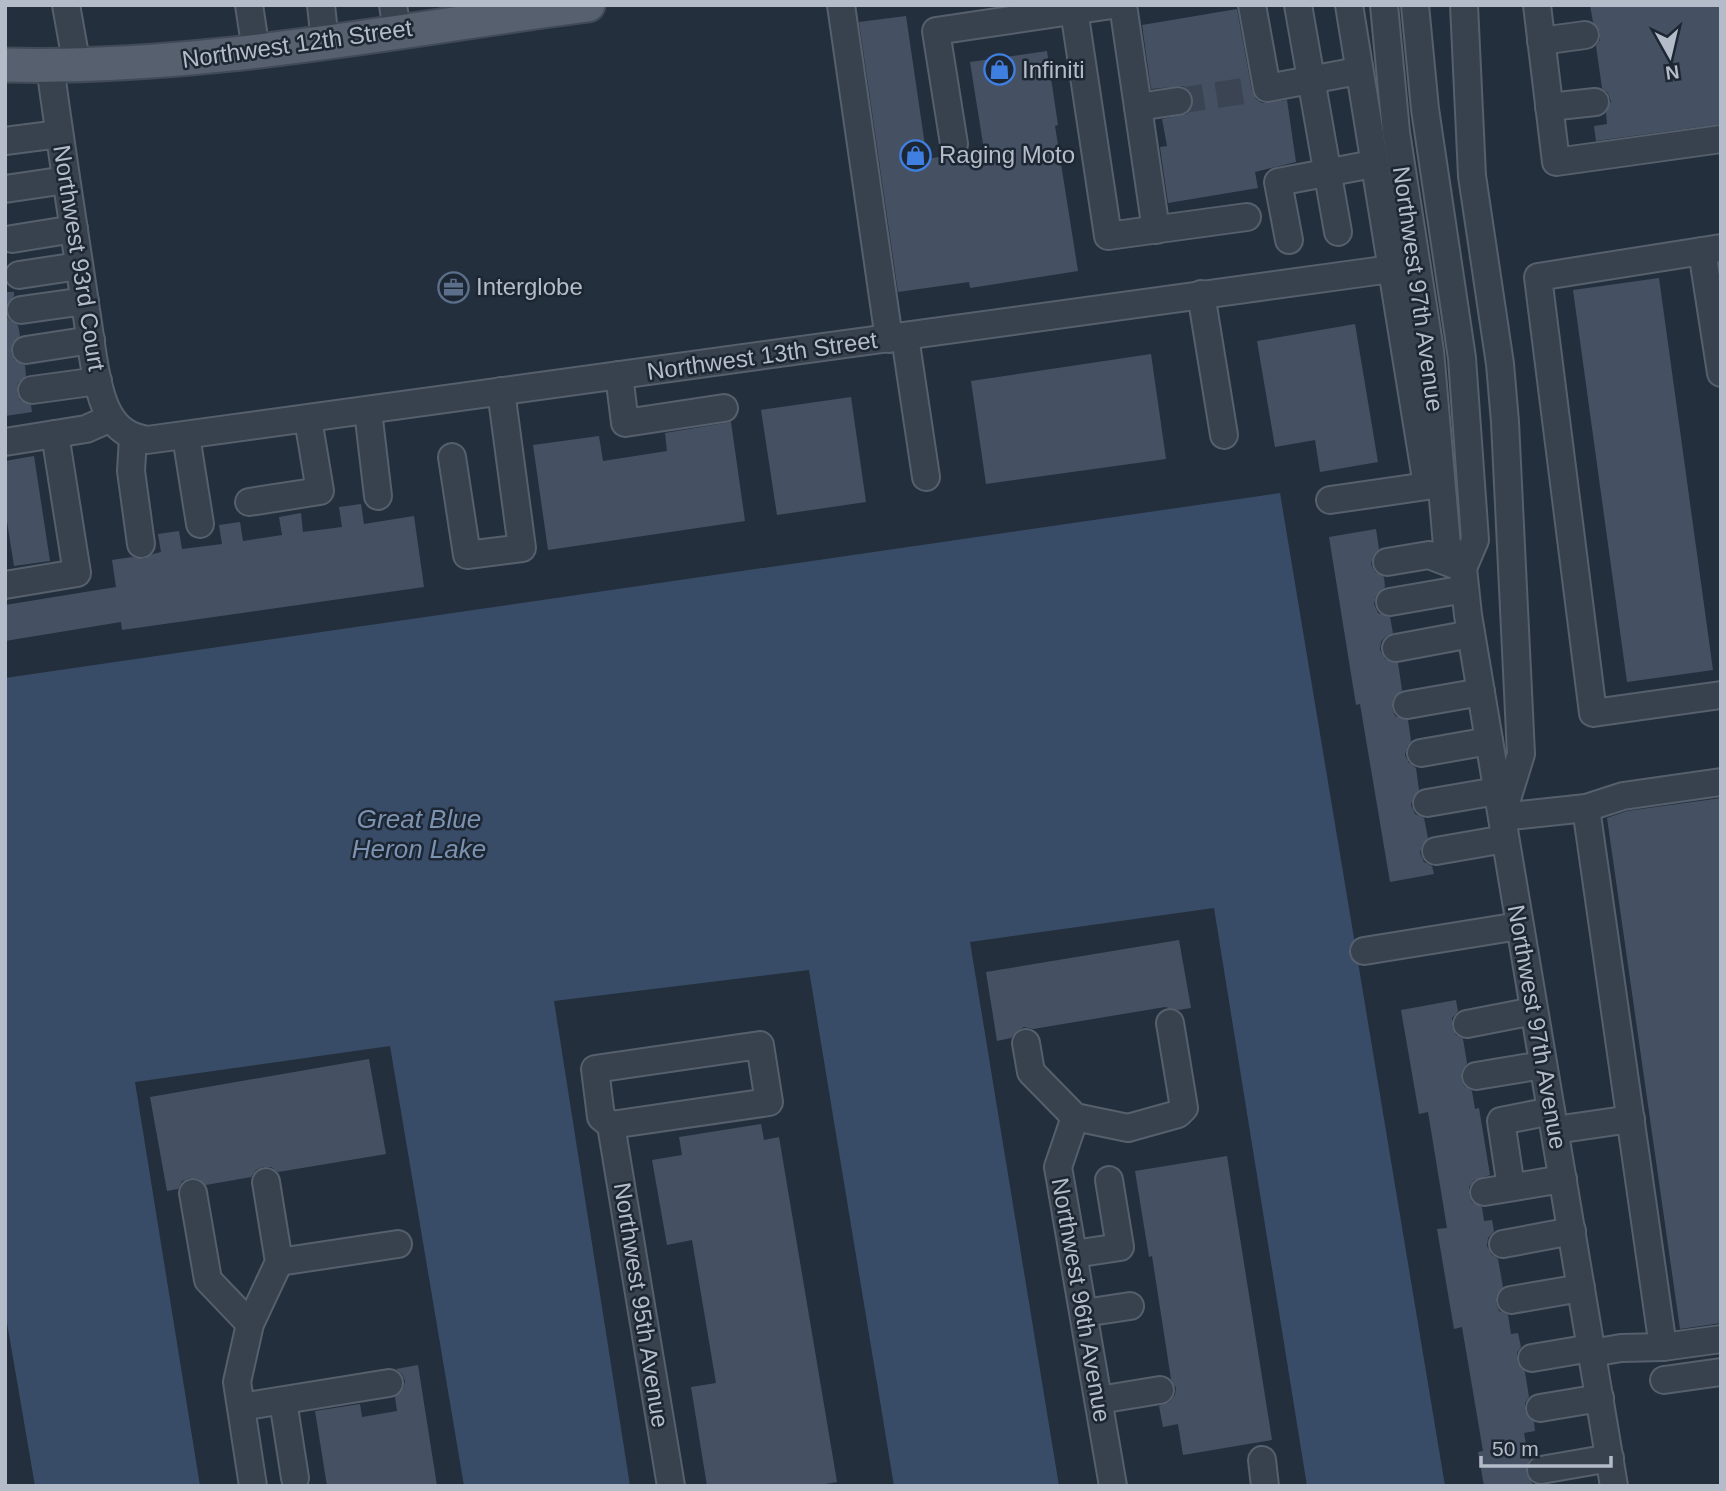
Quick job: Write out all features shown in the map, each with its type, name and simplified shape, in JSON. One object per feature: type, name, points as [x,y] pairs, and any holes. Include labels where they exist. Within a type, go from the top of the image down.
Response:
[{"type":"main road","name":"Northwest 12th Street","points":[[5,65],[63,66],[181,61],[326,42],[395,18],[588,5]]},
{"type":"street","name":"Northwest 93rd Court","points":[[66,5],[59,134],[98,381],[102,398],[123,429]]},
{"type":"street","points":[[249,5],[256,51]]},
{"type":"street","points":[[321,5],[326,42]]},
{"type":"street","points":[[841,5],[897,338],[926,477]]},
{"type":"street","points":[[954,144],[936,31],[997,13],[1074,10],[1112,5]]},
{"type":"street","points":[[1123,5],[1156,230]]},
{"type":"street","points":[[1252,5],[1258,89],[1358,71]]},
{"type":"street","points":[[1298,5],[1338,232]]},
{"type":"street","points":[[1349,5],[1427,486],[1444,513]]},
{"type":"street","name":"Northwest 97th Avenue","points":[[1384,5],[1396,132],[1430,351],[1447,545],[1464,579],[1519,926],[1614,1486]]},
{"type":"street","name":"Northwest 97th Avenue","points":[[1416,5],[1427,130],[1462,358],[1475,540],[1464,579]]},
{"type":"street","points":[[1436,851],[1501,816],[1521,754],[1503,392],[1472,176],[1464,5]]},
{"type":"street","points":[[1537,5],[1556,162],[1721,139]]},
{"type":"street","points":[[1074,10],[1108,236],[1247,217]]},
{"type":"street","points":[[1541,41],[1585,35]]},
{"type":"street","points":[[1138,107],[1178,101]]},
{"type":"street","points":[[1549,107],[1595,102]]},
{"type":"street","points":[[5,141],[59,134]]},
{"type":"street","points":[[1289,240],[1278,182],[1373,164]]},
{"type":"street","points":[[5,190],[66,180]]},
{"type":"street","points":[[12,239],[74,229]]},
{"type":"street","points":[[1721,373],[1712,249],[1538,277],[1593,713],[1721,695]]},
{"type":"street","points":[[19,275],[79,266]]},
{"type":"street","name":"Northwest 13th Street","points":[[123,429],[147,440],[186,436],[1391,268]]},
{"type":"street","points":[[1201,294],[1224,435]]},
{"type":"street","points":[[21,310],[85,301]]},
{"type":"street","points":[[26,350],[91,340]]},
{"type":"street","points":[[619,375],[625,423],[724,408]]},
{"type":"street","points":[[32,390],[98,381]]},
{"type":"street","points":[[452,457],[467,555],[522,548],[501,391]]},
{"type":"street","points":[[368,411],[378,496]]},
{"type":"street","points":[[249,502],[320,491],[308,419]]},
{"type":"street","points":[[5,442],[56,442],[86,429],[123,429],[141,544]]},
{"type":"street","points":[[186,436],[200,524]]},
{"type":"street","points":[[5,586],[77,573],[56,442]]},
{"type":"street","points":[[1330,500],[1427,486]]},
{"type":"street","points":[[1387,562],[1429,555],[1464,579]]},
{"type":"street","points":[[1390,602],[1464,579]]},
{"type":"street","points":[[1396,648],[1471,634]]},
{"type":"street","points":[[1407,705],[1481,692]]},
{"type":"street","points":[[1421,753],[1489,741]]},
{"type":"street","points":[[1427,803],[1501,816],[1586,808],[1623,796],[1721,782]]},
{"type":"street","points":[[1586,808],[1663,1347]]},
{"type":"street","points":[[1364,951],[1519,926]]},
{"type":"street","points":[[1467,1024],[1534,1011]]},
{"type":"street","points":[[1026,1043],[1031,1072],[1075,1117],[1128,1128],[1178,1114],[1184,1108],[1170,1023]]},
{"type":"street","name":"Northwest 95th Avenue","points":[[611,1125],[769,1102],[760,1045],[595,1069],[601,1117],[611,1125],[671,1486]]},
{"type":"street","points":[[1476,1076],[1543,1065]]},
{"type":"street","name":"Northwest 96th Avenue","points":[[1075,1117],[1058,1167],[1113,1486]]},
{"type":"street","points":[[1511,1187],[1501,1121],[1631,1119]]},
{"type":"street","points":[[1484,1192],[1563,1179]]},
{"type":"street","points":[[1074,1254],[1120,1247],[1109,1180]]},
{"type":"street","points":[[253,1486],[237,1382],[250,1324],[279,1262],[267,1182]]},
{"type":"street","points":[[193,1193],[208,1280],[250,1324]]},
{"type":"street","points":[[1503,1244],[1572,1231]]},
{"type":"street","points":[[279,1262],[398,1244]]},
{"type":"street","points":[[1511,1300],[1581,1288]]},
{"type":"street","points":[[1084,1313],[1130,1306]]},
{"type":"street","points":[[1532,1357],[1592,1350],[1663,1347],[1721,1339]]},
{"type":"street","points":[[1664,1380],[1721,1372]]},
{"type":"street","points":[[241,1407],[389,1383]]},
{"type":"street","points":[[1099,1400],[1160,1390]]},
{"type":"street","points":[[1540,1408],[1600,1398]]},
{"type":"street","points":[[283,1401],[295,1478]]},
{"type":"street","points":[[1541,1470],[1610,1458]]},
{"type":"water","name":"Great Blue Heron Lake","points":[[1280,493],[1445,1486],[1307,1486],[1214,908],[970,942],[1059,1486],[894,1486],[809,970],[554,1001],[630,1486],[464,1486],[390,1046],[135,1082],[200,1486],[35,1486],[5,1311],[5,678]]},
{"type":"building","points":[[1590,5],[1721,5],[1721,124],[1596,141],[1594,126],[1607,124],[1606,113],[1611,101],[1602,88],[1596,46],[1600,40],[1600,32],[1593,22]]},
{"type":"building","points":[[1237,9],[1252,91],[1262,103],[1287,100],[1296,162],[1255,172],[1258,188],[1168,203],[1160,147],[1167,146],[1162,119],[1187,114],[1192,107],[1193,98],[1190,91],[1183,86],[1151,89],[1142,25]]},
{"type":"building","points":[[906,16],[927,159],[945,156],[957,159],[966,153],[984,150],[970,62],[1047,51],[1058,125],[1055,126],[1078,271],[970,288],[969,282],[898,292],[859,22]]},
{"type":"building","points":[[1659,278],[1713,670],[1627,682],[1573,290]]},
{"type":"building","points":[[5,292],[14,292],[14,296],[7,304],[5,312]]},
{"type":"building","points":[[5,312],[9,320],[18,325],[20,336],[12,344],[11,353],[14,360],[25,365],[26,376],[18,383],[17,393],[20,400],[31,405],[32,412],[5,416]]},
{"type":"building","points":[[1355,324],[1378,462],[1320,472],[1315,440],[1275,447],[1257,341]]},
{"type":"building","points":[[1151,354],[1166,459],[986,484],[971,381]]},
{"type":"building","points":[[851,397],[866,502],[777,515],[761,410]]},
{"type":"building","points":[[731,422],[745,521],[548,550],[533,445],[599,436],[603,461],[667,451],[665,433]]},
{"type":"building","points":[[34,456],[50,561],[14,566],[5,509],[5,461]]},
{"type":"building","points":[[361,504],[364,524],[414,516],[424,587],[122,630],[121,622],[5,641],[5,605],[116,587],[112,560],[132,557],[144,559],[161,552],[158,534],[179,531],[182,549],[222,544],[219,525],[240,522],[243,541],[282,535],[279,517],[301,513],[303,532],[342,527],[339,507]]},
{"type":"building","points":[[1376,529],[1379,549],[1371,564],[1375,572],[1384,577],[1385,587],[1376,596],[1374,604],[1378,613],[1390,617],[1393,633],[1381,642],[1380,650],[1385,659],[1398,663],[1402,690],[1393,699],[1392,708],[1395,716],[1408,720],[1411,741],[1405,755],[1409,763],[1416,768],[1419,790],[1411,805],[1415,814],[1424,818],[1428,838],[1420,853],[1424,862],[1432,866],[1434,874],[1390,882],[1360,704],[1356,705],[1329,537]]},
{"type":"building","points":[[1721,798],[1721,1323],[1680,1329],[1607,818],[1627,811]]},
{"type":"building","points":[[1179,940],[1191,1008],[1178,1010],[1165,1007],[1033,1029],[1024,1027],[1011,1038],[997,1041],[986,972]]},
{"type":"building","points":[[1456,1000],[1458,1011],[1452,1018],[1452,1026],[1456,1035],[1463,1039],[1467,1063],[1462,1070],[1461,1079],[1464,1086],[1472,1091],[1475,1109],[1479,1108],[1490,1175],[1474,1180],[1469,1187],[1469,1195],[1472,1202],[1482,1207],[1484,1221],[1492,1220],[1494,1231],[1488,1238],[1487,1246],[1498,1259],[1503,1287],[1497,1294],[1496,1303],[1499,1311],[1508,1315],[1511,1334],[1518,1333],[1521,1347],[1517,1353],[1517,1361],[1525,1372],[1529,1397],[1525,1403],[1525,1411],[1534,1422],[1535,1431],[1524,1433],[1529,1460],[1526,1473],[1534,1486],[1484,1486],[1478,1452],[1483,1451],[1462,1327],[1454,1329],[1437,1229],[1447,1228],[1428,1112],[1419,1114],[1401,1010]]},
{"type":"building","points":[[369,1059],[386,1154],[278,1172],[271,1167],[263,1167],[256,1170],[251,1177],[206,1185],[199,1179],[190,1178],[182,1181],[178,1189],[167,1191],[150,1097]]},
{"type":"building","points":[[761,1124],[764,1140],[779,1137],[837,1482],[813,1486],[707,1486],[691,1387],[716,1383],[692,1240],[667,1245],[652,1160],[682,1155],[679,1137]]},
{"type":"building","points":[[1227,1156],[1272,1440],[1183,1455],[1178,1424],[1163,1427],[1159,1406],[1170,1402],[1176,1388],[1171,1379],[1152,1256],[1149,1257],[1135,1171]]},
{"type":"building","points":[[418,1365],[437,1486],[327,1486],[315,1411],[360,1404],[362,1417],[397,1411],[395,1397],[403,1389],[405,1381],[396,1369]]},
{"type":"tunnel","points":[[1178,101],[1249,90]]},
{"type":"place","name":"Infiniti","points":[[999,70]]},
{"type":"place","name":"Raging Moto","points":[[916,155]]},
{"type":"place","name":"Interglobe","points":[[453,287]]}]
